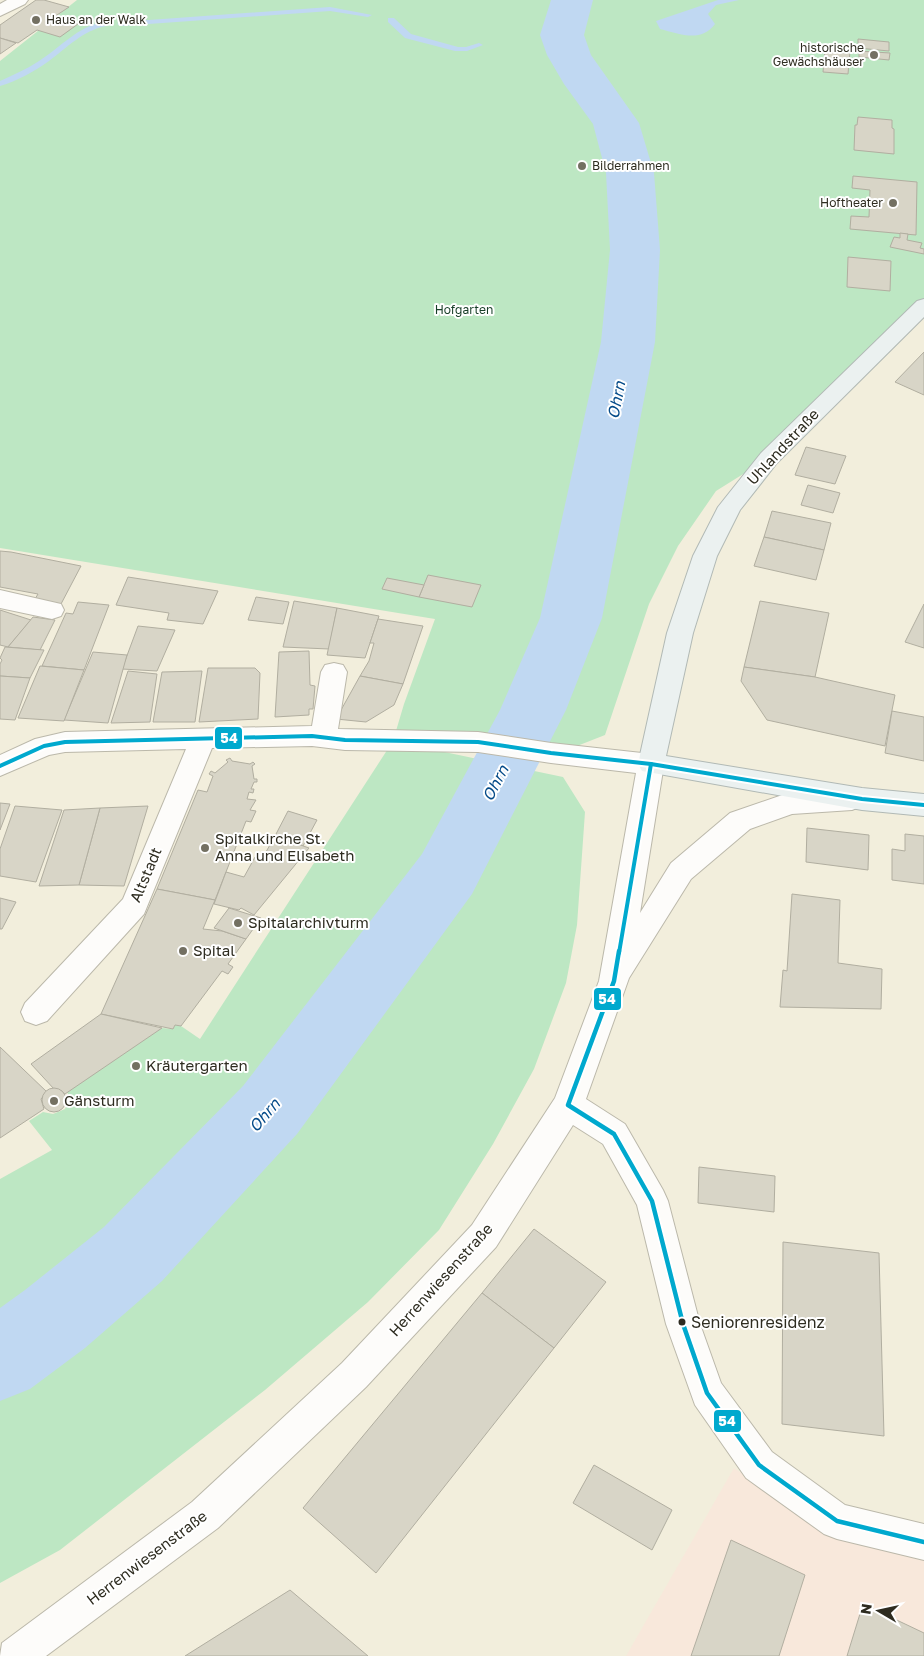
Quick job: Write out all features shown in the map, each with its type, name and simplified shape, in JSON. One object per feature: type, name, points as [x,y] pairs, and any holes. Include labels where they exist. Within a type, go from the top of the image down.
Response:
[{"type":"main road","name":"Uhlandstraße","points":[[651,764],[683,624],[705,556],[730,507],[769,458],[924,305]]},
{"type":"main road","points":[[651,764],[862,799],[924,805]]},
{"type":"street","points":[[0,11],[20,0]]},
{"type":"street","points":[[0,599],[52,610]]},
{"type":"street","points":[[323,738],[334,672]]},
{"type":"street","points":[[0,766],[44,746],[65,742],[323,738],[478,742],[551,753],[651,764]]},
{"type":"street","name":"Altstadt","points":[[36,1012],[134,906],[203,739]]},
{"type":"street","name":"Herrenwiesenstraße","points":[[15,1656],[205,1515],[354,1375],[484,1236],[568,1105],[614,981],[651,764]]},
{"type":"street","points":[[614,981],[681,871],[740,821],[791,804],[862,799]]},
{"type":"street","points":[[568,1105],[614,1134],[652,1201],[683,1324],[707,1393],[759,1465],[837,1521],[924,1542]]},
{"type":"shaded area","points":[[734,1468],[833,1536],[924,1558],[924,1656],[626,1656]]},
{"type":"green space","name":"Hofgarten","points":[[77,0],[924,0],[924,305],[769,458],[716,491],[678,546],[649,604],[605,735],[577,746],[397,742],[563,777],[585,812],[577,925],[566,983],[534,1069],[493,1144],[439,1230],[368,1302],[265,1390],[60,1550],[0,1583],[0,1179],[52,1150],[29,1121],[43,1112],[53,1114],[65,1109],[70,1098],[67,1092],[162,1028],[173,1029],[175,1025],[181,1026],[200,1039],[393,741],[404,704],[435,619],[0,548],[0,61]]},
{"type":"water","points":[[718,0],[739,0],[716,5],[708,14],[715,24],[703,34],[690,36],[660,29],[656,21]]},
{"type":"building","name":"Haus an der Walk","points":[[36,0],[44,0],[69,7],[54,17],[78,24],[60,37],[37,30],[18,43],[0,38],[0,25]]},
{"type":"building","points":[[0,38],[16,43],[0,54]]},
{"type":"building","points":[[858,39],[889,42],[889,51],[858,48]]},
{"type":"building","points":[[825,48],[850,51],[848,74],[823,72]]},
{"type":"building","name":"historische Gewächshäuser","points":[[859,51],[890,53],[889,60],[859,57]]},
{"type":"building","points":[[858,117],[892,120],[894,154],[854,150],[855,125],[857,125]]},
{"type":"building","name":"Hoftheater","points":[[853,176],[917,182],[916,235],[850,229],[851,216],[869,217],[870,190],[852,188]]},
{"type":"building","points":[[900,233],[908,234],[907,240],[922,243],[920,248],[924,249],[924,254],[890,247],[894,237],[900,238]]},
{"type":"building","points":[[848,257],[891,261],[890,291],[847,287]]},
{"type":"building","points":[[924,352],[924,395],[895,382]]},
{"type":"building","points":[[806,447],[846,456],[835,484],[795,475]]},
{"type":"building","points":[[808,485],[840,493],[833,513],[801,505]]},
{"type":"building","points":[[772,511],[831,523],[824,550],[764,537]]},
{"type":"building","points":[[764,537],[824,550],[816,580],[754,566]]},
{"type":"building","points":[[0,551],[81,566],[61,604],[35,599],[38,594],[0,587]]},
{"type":"building","points":[[428,575],[481,585],[472,607],[419,597]]},
{"type":"building","points":[[128,577],[218,591],[203,624],[167,620],[169,613],[116,605]]},
{"type":"building","points":[[387,578],[424,585],[419,597],[382,589]]},
{"type":"building","points":[[256,597],[289,602],[283,624],[248,620]]},
{"type":"building","points":[[294,601],[337,608],[329,649],[283,647]]},
{"type":"building","points":[[760,601],[829,613],[815,677],[744,667]]},
{"type":"building","points":[[78,602],[109,605],[84,670],[42,666],[66,613],[73,614]]},
{"type":"building","points":[[924,604],[924,648],[905,642]]},
{"type":"building","points":[[337,608],[379,616],[365,658],[327,655]]},
{"type":"building","points":[[0,610],[31,620],[8,647],[0,645]]},
{"type":"building","points":[[33,617],[55,620],[40,650],[8,647]]},
{"type":"building","points":[[378,619],[423,626],[403,684],[360,676],[369,661],[374,643],[370,643]]},
{"type":"building","points":[[138,626],[175,630],[157,671],[122,669]]},
{"type":"building","points":[[5,647],[44,650],[30,678],[0,676],[2,660],[0,658]]},
{"type":"building","points":[[309,651],[310,685],[315,686],[313,709],[309,709],[309,715],[275,717],[279,652]]},
{"type":"building","points":[[93,652],[127,655],[108,723],[64,720]]},
{"type":"building","points":[[40,666],[84,670],[64,721],[18,718]]},
{"type":"building","points":[[744,667],[815,677],[895,695],[885,746],[767,720],[741,681]]},
{"type":"building","points":[[208,668],[255,668],[260,673],[258,719],[199,722]]},
{"type":"building","points":[[128,671],[157,674],[150,722],[111,723]]},
{"type":"building","points":[[202,671],[195,722],[153,722],[162,672]]},
{"type":"building","points":[[0,676],[30,678],[15,720],[0,719]]},
{"type":"building","points":[[360,676],[403,684],[394,705],[366,722],[336,719]]},
{"type":"building","points":[[892,711],[924,717],[924,761],[885,753]]},
{"type":"building","name":"Spitalkirche St. Anna und Elisabeth","points":[[230,758],[232,761],[250,764],[253,762],[255,764],[252,766],[254,779],[257,779],[257,782],[254,782],[251,789],[254,789],[253,793],[249,792],[247,799],[256,800],[250,810],[256,811],[251,822],[246,821],[215,900],[157,889],[198,790],[207,792],[213,776],[209,774],[211,771],[215,773]]},
{"type":"building","points":[[0,803],[10,804],[0,830]]},
{"type":"building","points":[[15,806],[62,810],[36,882],[0,876],[0,849]]},
{"type":"building","points":[[148,806],[124,886],[79,885],[100,808]]},
{"type":"building","points":[[100,808],[79,885],[39,886],[64,810]]},
{"type":"building","points":[[288,811],[317,820],[303,846],[275,836]]},
{"type":"building","points":[[807,828],[869,835],[868,870],[806,862]]},
{"type":"building","points":[[905,834],[924,836],[924,884],[892,880],[892,849],[905,851]]},
{"type":"building","points":[[275,836],[309,848],[254,915],[241,908],[239,910],[214,904],[226,872],[244,877],[255,857],[262,859]]},
{"type":"building","name":"Spital","points":[[157,889],[215,900],[203,929],[222,931],[246,939],[228,964],[233,967],[228,974],[222,971],[181,1026],[175,1025],[173,1029],[101,1014]]},
{"type":"building","points":[[792,894],[840,900],[838,963],[882,969],[881,1009],[780,1007],[783,970],[787,971]]},
{"type":"building","points":[[0,898],[16,902],[2,929],[0,929]]},
{"type":"building","name":"Spitalarchivturm","points":[[229,908],[261,918],[246,939],[214,928]]},
{"type":"building","points":[[101,1014],[162,1028],[65,1094],[54,1089],[31,1064]]},
{"type":"building","points":[[0,1047],[47,1092],[41,1099],[44,1109],[0,1138]]},
{"type":"building","name":"Gänsturm","points":[[54,1088],[59,1089],[65,1095],[65,1105],[59,1111],[54,1112],[49,1111],[43,1105],[42,1100],[43,1095],[49,1089]]},
{"type":"building","points":[[699,1167],[775,1176],[774,1212],[698,1203]]},
{"type":"building","points":[[534,1229],[606,1282],[554,1348],[482,1293]]},
{"type":"building","points":[[783,1242],[879,1253],[884,1436],[782,1424]]},
{"type":"building","points":[[482,1293],[554,1348],[376,1573],[303,1508]]},
{"type":"building","points":[[594,1465],[672,1510],[652,1550],[573,1503]]},
{"type":"building","points":[[731,1540],[805,1575],[779,1656],[691,1656]]},
{"type":"building","points":[[290,1590],[368,1656],[185,1656]]},
{"type":"building","points":[[863,1604],[924,1633],[924,1656],[847,1656]]},
{"type":"waterway","name":"Ohrn","points":[[0,1359],[55,1319],[133,1254],[270,1110],[447,874],[533,710],[571,618],[628,342],[635,250],[630,173],[616,123],[587,84],[569,55],[562,35],[572,0]]},
{"type":"waterway","points":[[121,24],[330,9],[368,15]]},
{"type":"waterway","points":[[391,20],[408,36],[458,49],[467,49],[479,45]]},
{"type":"waterway","points":[[0,84],[41,63],[87,29],[103,24]]},
{"type":"transit line","name":"54","points":[[0,766],[44,746],[65,742],[312,736],[345,740],[478,742],[551,753],[651,764],[862,799],[924,805]]},
{"type":"transit line","name":"54","points":[[651,764],[614,981],[568,1105],[614,1134],[652,1201],[683,1324],[707,1393],[759,1465],[837,1521],[924,1542]]},
{"type":"place","name":"Haus an der Walk","points":[[36,20]]},
{"type":"place","name":"historische Gewächshäuser","points":[[874,55]]},
{"type":"place","name":"Bilderrahmen","points":[[582,166]]},
{"type":"place","name":"Hoftheater","points":[[893,203]]},
{"type":"place","name":"Spitalkirche St. Anna und Elisabeth","points":[[205,848]]},
{"type":"place","name":"Spitalarchivturm","points":[[238,923]]},
{"type":"place","name":"Spital","points":[[183,951]]},
{"type":"place","name":"Kräutergarten","points":[[136,1066]]},
{"type":"place","name":"Gänsturm","points":[[54,1101]]},
{"type":"place","name":"Seniorenresidenz","points":[[682,1322]]}]
